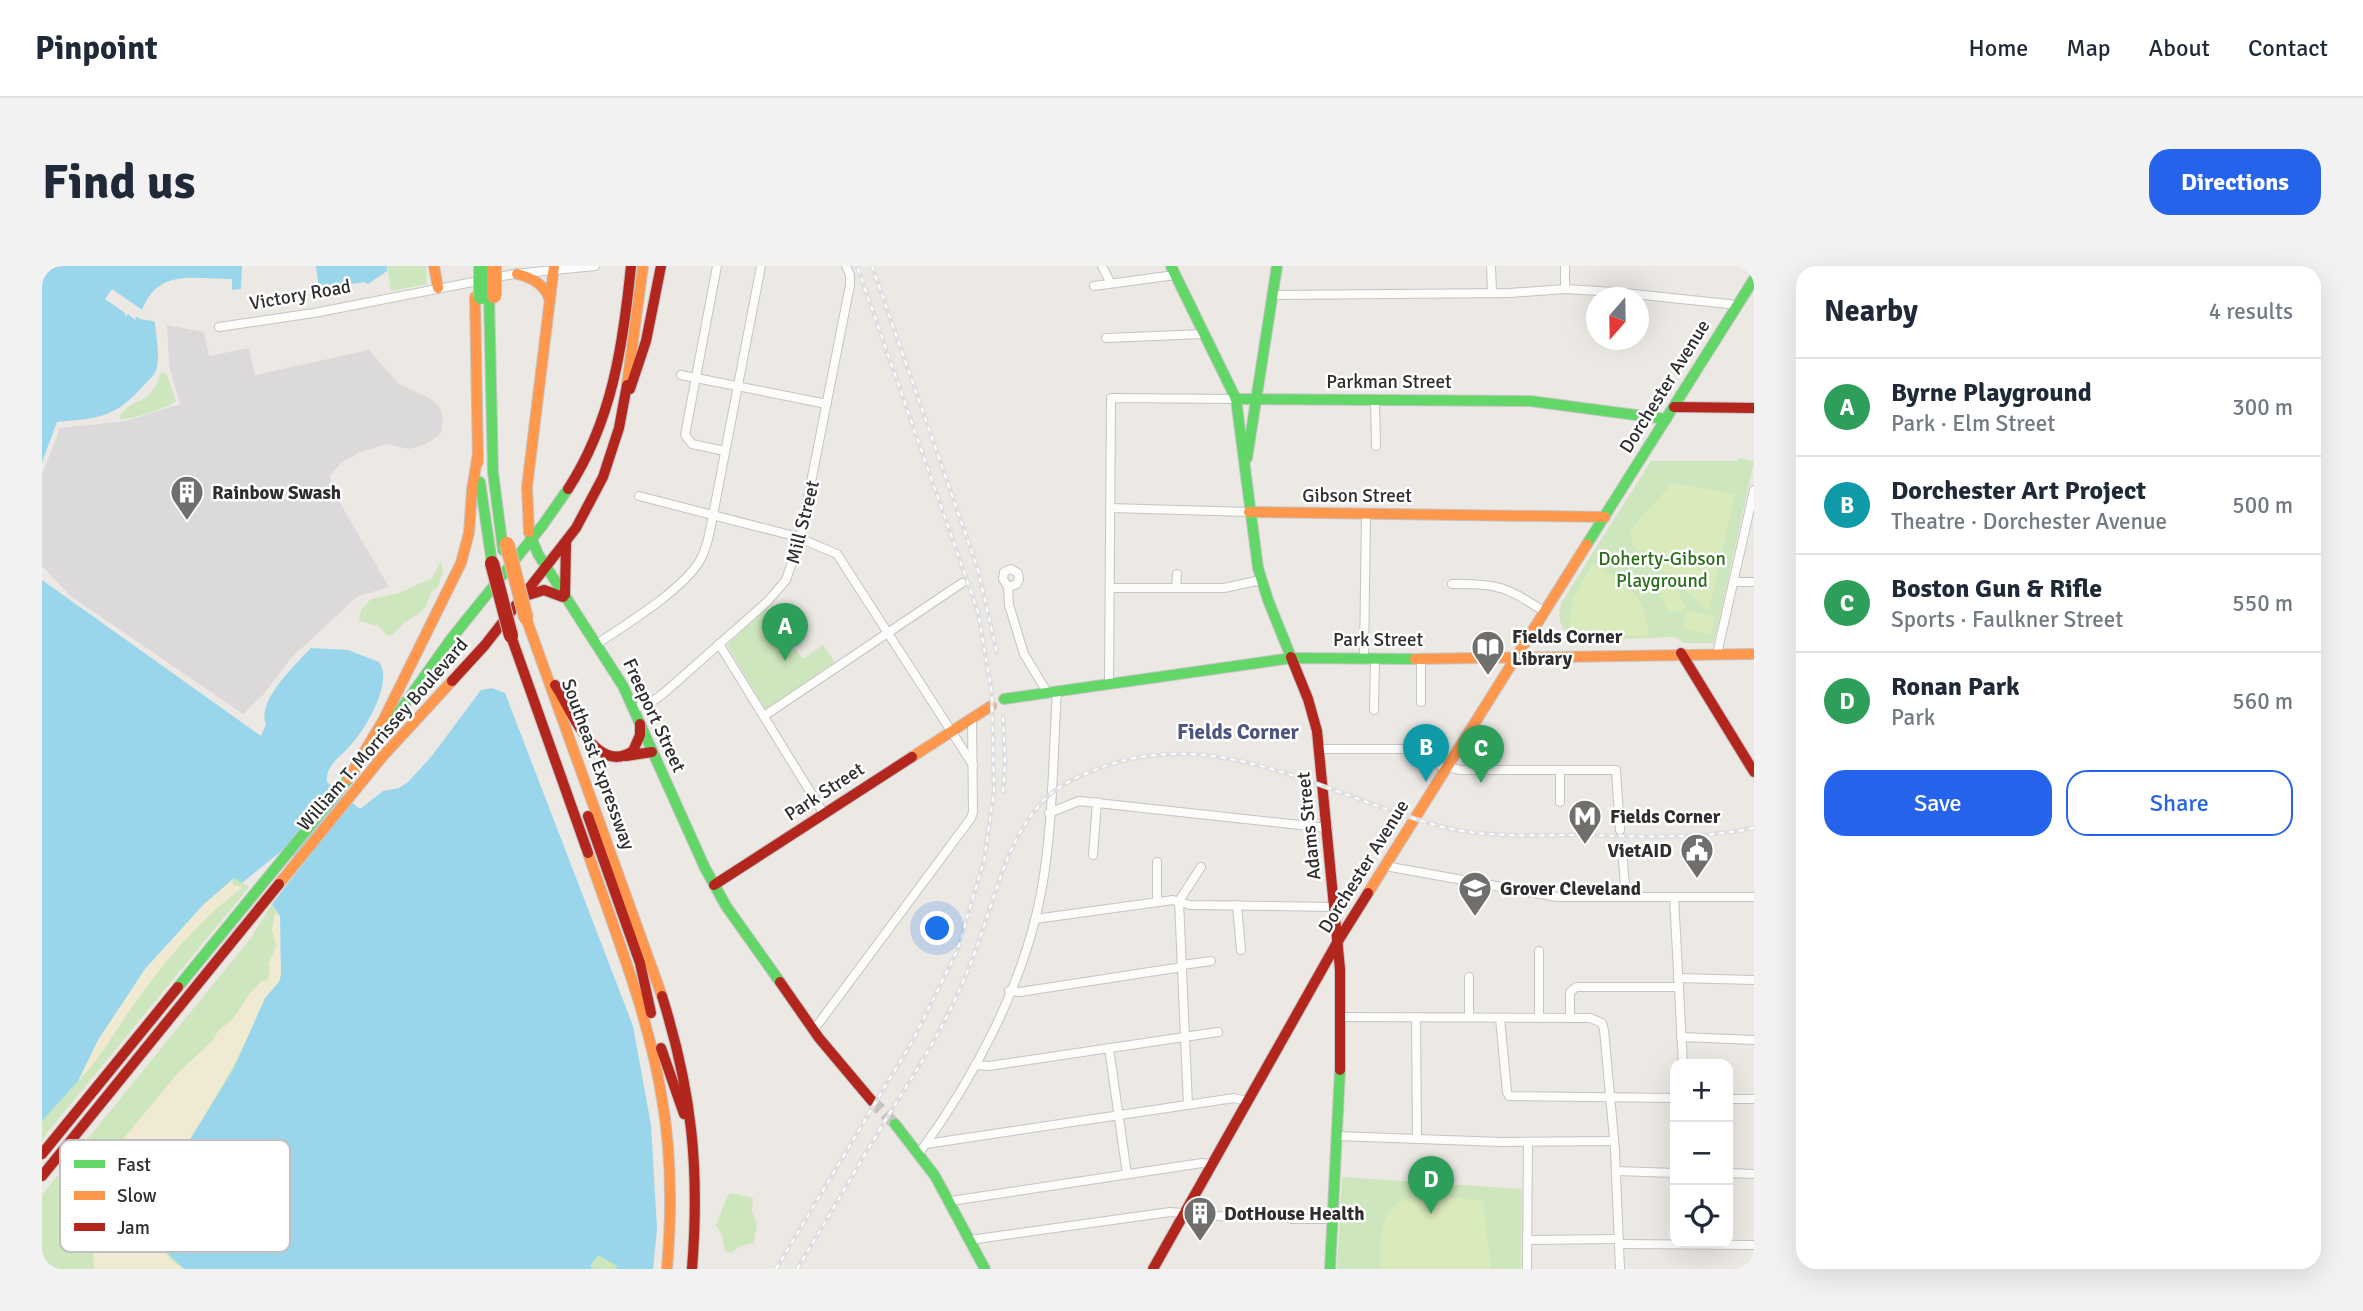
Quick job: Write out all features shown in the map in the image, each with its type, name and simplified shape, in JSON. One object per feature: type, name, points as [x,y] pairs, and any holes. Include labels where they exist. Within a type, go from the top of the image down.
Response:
[{"type":"main road","points":[[434,266],[438,288]]},
{"type":"main road","name":"Southeast Expressway","points":[[494,266],[485,297],[478,453],[482,507],[500,554],[519,627],[653,1049],[665,1107],[672,1180],[667,1269]]},
{"type":"main road","name":"William T. Morrissey Boulevard","points":[[353,783],[448,642],[531,540],[579,474],[604,419],[616,373],[631,266]]},
{"type":"main road","name":"William T. Morrissey Boulevard","points":[[69,1140],[353,783],[477,654],[566,542],[587,510],[603,477],[616,440],[624,404],[643,266]]},
{"type":"main road","name":"Adams Street","points":[[1245,475],[1277,266]]},
{"type":"main road","name":"Southeast Expressway","points":[[480,267],[485,297],[498,460],[500,554],[519,627],[545,672],[669,1012],[681,1060],[695,1146],[696,1207],[692,1269]]},
{"type":"main road","points":[[624,404],[646,341],[661,267]]},
{"type":"main road","name":"Freeport Street","points":[[553,268],[528,478],[527,516],[531,540],[565,598],[615,672],[714,885],[739,926],[813,1031],[873,1101]]},
{"type":"main road","name":"Adams Street","points":[[1173,271],[1236,399],[1261,580],[1312,710],[1319,750],[1336,907],[1341,1017],[1330,1269]]},
{"type":"main road","points":[[517,274],[528,276],[540,283],[550,301]]},
{"type":"main road","name":"Dorchester Avenue","points":[[1153,1269],[1338,941],[1754,279]]},
{"type":"main road","name":"Parkman Street","points":[[1236,399],[1535,401],[1670,413],[1754,408]]},
{"type":"main road","name":"Adams Street","points":[[1240,424],[1246,409],[1256,399]]},
{"type":"main road","points":[[353,783],[461,563],[469,533],[478,453]]},
{"type":"main road","name":"Gibson Street","points":[[1250,512],[1605,517]]},
{"type":"main road","points":[[522,598],[532,591],[544,589],[565,598],[566,542]]},
{"type":"main road","points":[[519,627],[635,960],[656,1033],[695,1146]]},
{"type":"main road","points":[[1681,653],[1754,772]]},
{"type":"main road","name":"Park Street","points":[[1004,699],[1292,658],[1516,659],[1681,653],[1754,654]]},
{"type":"main road","points":[[545,672],[567,701],[591,743],[606,754],[623,757],[652,752]]},
{"type":"main road","name":"Park Street","points":[[714,885],[990,706]]},
{"type":"main road","points":[[623,757],[639,743],[640,724]]},
{"type":"main road","name":"William T. Morrissey Boulevard","points":[[42,1154],[256,902]]},
{"type":"main road","points":[[656,1033],[665,1107]]},
{"type":"main road","points":[[895,1124],[923,1148],[985,1269]]},
{"type":"main road","name":"William T. Morrissey Boulevard","points":[[42,1175],[60,1152]]},
{"type":"street","name":"Victory Road","points":[[219,327],[314,313],[553,268],[594,266]]},
{"type":"street","points":[[718,266],[685,433],[686,439],[694,445],[726,451]]},
{"type":"street","points":[[597,644],[655,604],[694,569],[704,552],[761,266]]},
{"type":"street","name":"Mill Street","points":[[634,709],[658,698],[719,644],[781,587],[791,568],[800,538],[850,285],[846,266]]},
{"type":"street","points":[[1102,266],[1110,282]]},
{"type":"street","points":[[1491,266],[1492,292]]},
{"type":"street","points":[[1565,266],[1565,289]]},
{"type":"street","points":[[1094,286],[1173,271]]},
{"type":"street","points":[[1274,295],[1565,289],[1738,305]]},
{"type":"street","points":[[1106,338],[1204,334]]},
{"type":"street","points":[[681,375],[827,404]]},
{"type":"street","name":"Parkman Street","points":[[1110,508],[1111,398],[1236,399]]},
{"type":"street","points":[[1375,400],[1376,446]]},
{"type":"street","points":[[1717,654],[1754,489]]},
{"type":"street","points":[[639,496],[800,538],[839,556],[973,765]]},
{"type":"street","points":[[1109,683],[1110,508]]},
{"type":"street","name":"Gibson Street","points":[[1110,508],[1250,512]]},
{"type":"street","points":[[1366,515],[1374,710]]},
{"type":"street","points":[[1176,588],[1177,573]]},
{"type":"street","points":[[1110,588],[1224,588],[1261,580]]},
{"type":"street","points":[[1734,582],[1754,582]]},
{"type":"street","points":[[764,716],[962,583]]},
{"type":"street","points":[[1452,584],[1491,584],[1503,587],[1545,612]]},
{"type":"street","points":[[923,1148],[975,1065],[1009,991],[1035,919],[1044,876],[1049,814],[1052,691],[1024,654],[1009,605],[1008,587]]},
{"type":"street","points":[[719,644],[824,814]]},
{"type":"street","points":[[1421,659],[1421,702]]},
{"type":"street","points":[[813,1031],[971,818],[972,718]]},
{"type":"street","points":[[1319,750],[1411,749],[1447,768],[1616,770],[1620,830]]},
{"type":"street","points":[[1560,770],[1560,802]]},
{"type":"street","points":[[1049,814],[1074,801],[1097,802],[1328,828]]},
{"type":"street","points":[[1093,855],[1097,802]]},
{"type":"street","points":[[1623,861],[1626,897]]},
{"type":"street","points":[[1157,862],[1157,902]]},
{"type":"street","points":[[1385,866],[1557,897],[1754,897]]},
{"type":"street","points":[[1188,1105],[1179,901],[1201,867]]},
{"type":"street","points":[[1674,897],[1683,1059]]},
{"type":"street","points":[[1035,919],[1179,901],[1191,905],[1336,907]]},
{"type":"street","points":[[1237,905],[1241,950]]},
{"type":"street","points":[[1539,951],[1539,1018]]},
{"type":"street","points":[[1009,991],[1020,992],[1211,961]]},
{"type":"street","points":[[1469,977],[1469,1017]]},
{"type":"street","points":[[1570,1018],[1570,992],[1574,988],[1754,980]]},
{"type":"street","points":[[1341,1017],[1593,1018],[1600,1021],[1605,1030],[1614,1141],[1620,1269]]},
{"type":"street","points":[[1416,1017],[1417,1139]]},
{"type":"street","points":[[1500,1018],[1508,1095],[1670,1098]]},
{"type":"street","points":[[975,1065],[989,1066],[1217,1032]]},
{"type":"street","points":[[1681,1037],[1754,1040]]},
{"type":"street","points":[[1109,1048],[1128,1174]]},
{"type":"street","points":[[923,1148],[1234,1098],[1247,1101]]},
{"type":"street","points":[[1733,1099],[1754,1099]]},
{"type":"street","points":[[1336,1136],[1528,1142],[1614,1141]]},
{"type":"street","points":[[1527,1269],[1528,1142]]},
{"type":"street","points":[[951,1201],[1202,1163],[1212,1164]]},
{"type":"street","points":[[1616,1171],[1670,1173]]},
{"type":"street","points":[[1733,1173],[1754,1174]]},
{"type":"street","points":[[971,1240],[1170,1212],[1229,1217]]},
{"type":"street","points":[[1291,1219],[1332,1219]]},
{"type":"street","points":[[1527,1240],[1754,1245]]},
{"type":"shaded area","points":[[167,325],[204,332],[209,356],[249,348],[255,375],[369,350],[399,384],[429,398],[439,406],[443,417],[439,435],[426,444],[409,449],[386,444],[360,452],[340,464],[330,475],[331,488],[389,587],[358,596],[291,658],[263,695],[243,714],[72,597],[42,566],[42,475],[60,428],[126,421],[180,404],[169,365]]},
{"type":"green space","points":[[387,266],[426,266],[427,284],[391,291]]},
{"type":"green space","points":[[161,373],[166,373],[176,401],[149,413],[120,419],[120,415],[127,408],[152,392]]},
{"type":"green space","name":"Doherty-Gibson Playground","points":[[1738,458],[1754,461],[1714,643],[1684,643],[1675,637],[1584,639],[1566,631],[1559,613],[1562,602],[1651,461],[1737,461]]},
{"type":"green space","points":[[1672,483],[1735,494],[1709,611],[1632,545],[1631,529]]},
{"type":"green space","points":[[441,561],[443,571],[438,587],[432,591],[425,607],[392,635],[387,635],[378,626],[359,621],[361,610],[371,599],[399,593],[432,578]]},
{"type":"green space","points":[[1592,564],[1615,577],[1639,600],[1644,610],[1649,637],[1569,629],[1573,599]]},
{"type":"green space","points":[[1673,582],[1686,608],[1670,614],[1658,590]]},
{"type":"green space","points":[[766,609],[803,659],[823,645],[835,662],[766,710],[727,645]]},
{"type":"green space","points":[[1687,610],[1715,617],[1711,635],[1683,627]]},
{"type":"green space","points":[[234,877],[249,887],[42,1139],[42,1121],[69,1090],[98,1040],[219,890]]},
{"type":"green space","points":[[272,904],[280,916],[279,956],[223,1140],[87,1140],[250,939]]},
{"type":"green space","points":[[60,1173],[60,1252],[189,1252],[184,1269],[42,1269],[42,1195]]},
{"type":"green space","points":[[1342,1177],[1522,1189],[1521,1269],[1337,1269]]},
{"type":"green space","points":[[732,1193],[753,1198],[752,1212],[757,1224],[754,1243],[740,1246],[731,1253],[725,1251],[722,1235],[716,1225],[728,1195]]},
{"type":"green space","points":[[1426,1194],[1483,1201],[1491,1269],[1381,1269],[1382,1233],[1387,1215],[1399,1202]]},
{"type":"green space","points":[[588,1251],[653,1269],[578,1269]]},
{"type":"sand","points":[[232,880],[233,885],[243,887],[197,927],[169,958],[100,1055],[78,1081],[98,1040],[145,969],[204,904]]},
{"type":"sand","points":[[275,913],[280,916],[279,983],[272,989],[243,1047],[189,1140],[122,1140],[177,1074],[233,1019],[260,982],[268,980],[268,964],[276,947],[272,929]]},
{"type":"sand","points":[[93,1252],[165,1252],[184,1269],[94,1269]]},
{"type":"water","points":[[42,266],[242,266],[241,289],[232,290],[232,279],[187,278],[163,283],[145,302],[139,319],[155,323],[158,357],[154,374],[134,396],[115,410],[95,417],[57,422],[42,462]]},
{"type":"water","points":[[316,266],[387,266],[387,271],[368,284],[364,282],[319,289]]},
{"type":"water","points":[[42,580],[261,736],[266,724],[264,715],[272,694],[311,648],[348,650],[379,662],[383,681],[376,706],[363,729],[334,762],[327,776],[327,782],[360,809],[383,791],[399,788],[408,782],[431,757],[481,690],[492,688],[505,693],[633,1026],[651,1125],[657,1229],[653,1269],[616,1269],[617,1266],[598,1255],[590,1266],[594,1269],[184,1269],[168,1254],[166,1252],[290,1252],[290,1140],[190,1140],[234,1068],[265,998],[279,982],[280,916],[272,904],[303,864],[284,849],[242,883],[234,878],[204,904],[145,969],[98,1040],[78,1081],[42,1121]]},
{"type":"pier","points":[[112,289],[142,310],[140,318],[136,317],[135,320],[128,314],[126,316],[105,299]]},
{"type":"tunnel","points":[[1620,830],[1623,861]]},
{"type":"tunnel","points":[[872,1101],[895,1124]]},
{"type":"railway","points":[[776,1269],[913,1040],[957,951],[984,861],[994,791],[992,694],[978,612],[857,266]]},
{"type":"railway","points":[[872,266],[978,570],[997,653]]},
{"type":"railway","points":[[1003,716],[1003,792]]},
{"type":"railway","points":[[797,1269],[945,1021],[970,965],[1019,834],[1050,794],[1082,775],[1138,758],[1174,754],[1211,756],[1282,772],[1416,819],[1476,833],[1666,836],[1754,828]]},
{"type":"traffic: fast","points":[[1171,266],[1236,399],[1258,568],[1291,657]]},
{"type":"traffic: fast","points":[[1247,458],[1277,266]]},
{"type":"traffic: fast","points":[[481,267],[481,297]]},
{"type":"traffic: fast","points":[[1587,544],[1754,279]]},
{"type":"traffic: fast","points":[[489,296],[493,472],[503,550]]},
{"type":"traffic: fast","points":[[1236,399],[1530,401],[1666,419]]},
{"type":"traffic: fast","points":[[480,482],[492,563]]},
{"type":"traffic: fast","points":[[370,753],[451,639],[542,526],[568,489]]},
{"type":"traffic: fast","points":[[529,532],[538,554],[623,686],[705,868],[726,906],[780,982]]},
{"type":"traffic: fast","points":[[1004,699],[1292,658],[1415,659]]},
{"type":"traffic: fast","points":[[178,987],[354,772]]},
{"type":"traffic: fast","points":[[1330,1269],[1340,1070]]},
{"type":"traffic: fast","points":[[895,1124],[935,1176],[985,1269]]},
{"type":"traffic: slow","points":[[434,266],[438,288]]},
{"type":"traffic: slow","points":[[494,266],[494,296]]},
{"type":"traffic: slow","points":[[529,532],[527,487],[554,266]]},
{"type":"traffic: slow","points":[[627,385],[643,266]]},
{"type":"traffic: slow","points":[[517,274],[537,282],[550,300]]},
{"type":"traffic: slow","points":[[475,297],[478,462]]},
{"type":"traffic: slow","points":[[348,779],[384,719],[461,563],[469,533],[478,453]]},
{"type":"traffic: slow","points":[[1249,512],[1605,517]]},
{"type":"traffic: slow","points":[[507,544],[526,618]]},
{"type":"traffic: slow","points":[[1368,893],[1587,544]]},
{"type":"traffic: slow","points":[[526,618],[662,996]]},
{"type":"traffic: slow","points":[[1415,659],[1754,654]]},
{"type":"traffic: slow","points":[[279,884],[383,756],[452,681]]},
{"type":"traffic: slow","points":[[912,757],[991,706]]},
{"type":"traffic: slow","points":[[588,853],[639,1002],[661,1093],[670,1181],[667,1269]]},
{"type":"traffic: jam","points":[[568,489],[595,437],[613,382],[624,325],[631,266]]},
{"type":"traffic: jam","points":[[630,389],[646,341],[661,266]]},
{"type":"traffic: jam","points":[[452,681],[485,645],[576,528],[603,477],[619,428],[627,385]]},
{"type":"traffic: jam","points":[[1674,407],[1754,408]]},
{"type":"traffic: jam","points":[[565,595],[566,543]]},
{"type":"traffic: jam","points":[[492,563],[511,636]]},
{"type":"traffic: jam","points":[[525,596],[544,590],[563,597]]},
{"type":"traffic: jam","points":[[511,636],[588,853]]},
{"type":"traffic: jam","points":[[1681,653],[1754,772]]},
{"type":"traffic: jam","points":[[1291,657],[1308,699],[1317,731],[1340,969],[1340,1070]]},
{"type":"traffic: jam","points":[[555,685],[586,736],[596,748],[607,755],[619,757],[633,751],[640,735],[640,724]]},
{"type":"traffic: jam","points":[[626,756],[652,752]]},
{"type":"traffic: jam","points":[[714,885],[912,757]]},
{"type":"traffic: jam","points":[[588,816],[640,963],[651,1013]]},
{"type":"traffic: jam","points":[[71,1140],[279,884]]},
{"type":"traffic: jam","points":[[1153,1269],[1338,941],[1368,893]]},
{"type":"traffic: jam","points":[[780,982],[819,1038],[872,1101]]},
{"type":"traffic: jam","points":[[42,1154],[178,987]]},
{"type":"traffic: jam","points":[[662,996],[680,1065],[691,1131],[695,1198],[692,1269]]},
{"type":"traffic: jam","points":[[661,1048],[684,1114]]},
{"type":"traffic: jam","points":[[42,1176],[60,1154]]},
{"type":"place","name":"Rainbow Swash","points":[[187,522]]},
{"type":"place","name":"Byrne Playground","points":[[785,661]]},
{"type":"place","name":"Fields Corner Library","points":[[1488,677]]},
{"type":"place","name":"Dorchester Art Project","points":[[1426,782]]},
{"type":"place","name":"Boston Gun & Rifle","points":[[1481,783]]},
{"type":"place","name":"Fields Corner","points":[[1585,846]]},
{"type":"place","name":"VietAID","points":[[1697,880]]},
{"type":"place","name":"Grover Cleveland","points":[[1475,918]]},
{"type":"place","name":"Ronan Park","points":[[1431,1214]]},
{"type":"place","name":"DotHouse Health","points":[[1200,1243]]},
{"type":"district","name":"Fields Corner","points":[[1238,732]]}]
